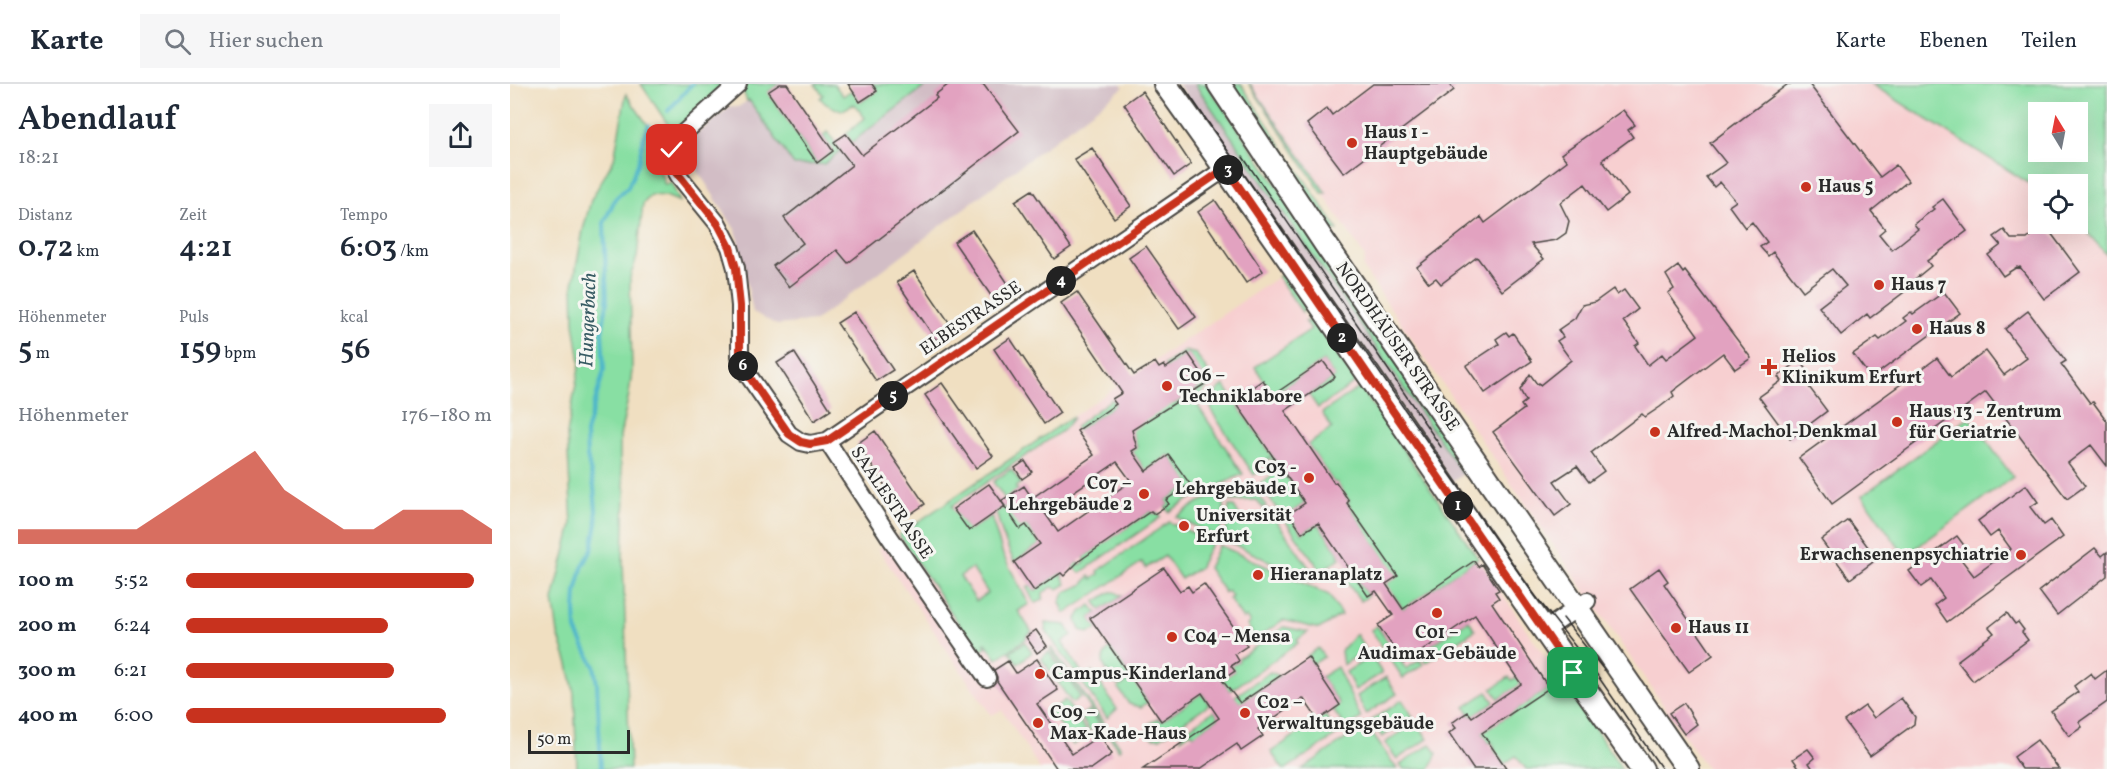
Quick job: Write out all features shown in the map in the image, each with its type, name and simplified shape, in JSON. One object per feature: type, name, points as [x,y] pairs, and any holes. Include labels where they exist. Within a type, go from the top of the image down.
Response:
[{"type":"main road","points":[[1165,84],[1226,168],[1544,631],[1642,769]]},
{"type":"main road","name":"NORDHÄUSER STRASSE","points":[[1219,84],[1326,245],[1582,605],[1688,769]]},
{"type":"street","name":"SAALESTRASSE","points":[[738,84],[684,133],[674,145],[671,156],[674,169],[718,224],[730,247],[736,268],[743,366],[789,434],[801,442],[810,444],[827,441],[987,678]]},
{"type":"street","name":"ELBESTRASSE","points":[[827,441],[1226,168]]},
{"type":"street","points":[[1544,631],[1582,605]]},
{"type":"shaded area","points":[[928,84],[1121,84],[1124,87],[815,321],[777,325],[753,312],[736,231],[682,146],[731,106],[738,107],[749,100],[794,165],[824,164]]},
{"type":"shaded area","points":[[1178,84],[1195,84],[1463,474],[1452,482]]},
{"type":"shaded area","name":"Helios Klinikum Erfurt","points":[[1250,84],[1871,84],[2028,183],[2028,234],[2088,233],[2107,255],[2107,769],[1707,769],[1363,268],[1365,257]]},
{"type":"shaded area","name":"Universität Erfurt","points":[[1278,277],[1331,355],[1336,352],[1622,769],[1040,769],[1002,710],[991,715],[878,549]]},
{"type":"green space","points":[[641,84],[728,84],[681,128],[671,129]]},
{"type":"green space","points":[[747,84],[780,84],[768,92],[816,162],[833,151],[823,136],[827,132],[841,150],[824,164],[794,165],[749,100],[747,101],[742,88]]},
{"type":"green space","points":[[815,84],[834,84],[843,96],[852,90],[861,102],[877,91],[872,84],[928,84],[852,142],[846,134],[865,118],[854,104],[841,111],[826,104],[820,98],[823,95]]},
{"type":"green space","points":[[1195,84],[1206,84],[1230,117],[1472,469],[1463,474]]},
{"type":"green space","points":[[1226,84],[1241,84],[1338,230],[1329,232]]},
{"type":"green space","points":[[1250,84],[1326,193],[1322,193]]},
{"type":"green space","points":[[1871,84],[2107,84],[2107,255],[2088,233],[2088,174],[2028,174],[2028,183]]},
{"type":"green space","points":[[626,94],[654,134],[654,155],[665,185],[671,182],[680,202],[666,196],[651,195],[643,204],[637,257],[630,277],[632,371],[620,436],[620,460],[625,492],[623,561],[630,769],[577,769],[574,693],[558,634],[553,600],[572,525],[567,434],[580,362],[574,323],[573,285],[591,200],[614,159]]},
{"type":"green space","points":[[1283,274],[1305,306],[1302,312],[1278,277]]},
{"type":"green space","points":[[1305,321],[1315,321],[1356,382],[1318,408],[1309,395],[1335,377],[1323,361],[1273,395],[1255,367],[1311,329]]},
{"type":"green space","points":[[1185,351],[1196,354],[1215,382],[1199,397],[1195,390],[1207,382],[1188,353],[1166,368],[1164,365]]},
{"type":"green space","points":[[1224,385],[1276,461],[1273,462],[1270,458],[1257,467],[1259,471],[1254,475],[1212,412],[1213,397]]},
{"type":"green space","points":[[1360,387],[1478,558],[1403,609],[1386,584],[1397,576],[1347,503],[1349,501],[1308,445],[1332,428],[1322,413]]},
{"type":"green space","points":[[1190,394],[1243,474],[1188,500],[1169,512],[1165,506],[1169,504],[1166,500],[1190,484],[1169,455],[1146,471],[1132,451],[1137,447],[1129,424],[1175,404]]},
{"type":"green space","points":[[1112,399],[1116,404],[1077,431],[1075,428],[1082,421]]},
{"type":"green space","points":[[1969,417],[2013,477],[1905,556],[1862,496]]},
{"type":"green space","points":[[1073,418],[1063,430],[952,506],[969,531],[991,516],[1003,555],[1029,604],[1018,611],[1032,632],[997,659],[986,643],[984,644],[987,647],[975,655],[967,636],[899,535]],"holes":[[[972,568],[988,593],[976,601],[960,576]]]},
{"type":"green space","points":[[1011,469],[1021,483],[1015,487],[1018,490],[1005,499],[993,482]]},
{"type":"green space","points":[[1280,470],[1305,503],[1289,514],[1302,533],[1318,523],[1339,554],[1340,558],[1321,571],[1259,484]]},
{"type":"green space","points":[[1245,488],[1258,494],[1266,506],[1263,508],[1257,500],[1230,501],[1231,491]]},
{"type":"green space","points":[[1226,492],[1221,530],[1217,537],[1176,517],[1199,502]]},
{"type":"green space","points":[[1005,506],[1026,525],[1040,544],[1014,562],[996,512]]},
{"type":"green space","points":[[1229,506],[1234,506],[1243,518],[1252,521],[1267,516],[1265,511],[1268,509],[1317,579],[1314,582],[1222,539],[1226,531]]},
{"type":"green space","points":[[1151,511],[1154,514],[1157,512],[1161,517],[1080,573],[1072,565],[1077,562],[1080,565],[1086,561],[1084,557]]},
{"type":"green space","points":[[1169,522],[1212,542],[1199,568],[1181,579],[1165,556],[1146,568],[1142,562],[1066,613],[1064,612],[1060,602],[1065,592],[1082,585],[1090,576],[1092,579],[1099,574],[1098,571]]},
{"type":"green space","points":[[1219,545],[1329,595],[1341,615],[1319,629],[1283,620],[1256,639],[1247,625],[1250,623],[1246,617],[1243,619],[1229,599],[1232,597],[1228,591],[1225,593],[1208,568]]},
{"type":"green space","points":[[1350,569],[1368,596],[1361,601],[1341,575]]},
{"type":"green space","points":[[1061,573],[1066,584],[1058,589],[1052,587],[1043,593],[1043,599],[1037,603],[1034,602],[1027,588],[1031,586],[1035,591]]},
{"type":"green space","points":[[1111,592],[1122,596],[1101,610],[1095,602]]},
{"type":"green space","points":[[1091,605],[1097,613],[1090,618],[1098,629],[1088,633],[1080,630],[1076,620],[1081,612]]},
{"type":"green space","points":[[1469,620],[1475,630],[1426,663],[1420,653]]},
{"type":"green space","points":[[1045,623],[1066,625],[1072,635],[1062,642],[1084,676],[1092,671],[1117,709],[1107,718],[1046,631]]},
{"type":"green space","points":[[1377,626],[1406,669],[1420,660],[1423,665],[1403,678],[1371,630]]},
{"type":"green space","points":[[1284,627],[1308,632],[1297,640],[1298,643],[1230,691],[1222,680],[1234,671],[1231,666]]},
{"type":"green space","points":[[1356,634],[1366,650],[1343,665],[1341,651]]},
{"type":"green space","points":[[1025,642],[1032,652],[1018,664],[1010,652]]},
{"type":"green space","points":[[1052,648],[1121,748],[1119,750],[1050,649]]},
{"type":"green space","points":[[1111,648],[1130,676],[1117,685],[1103,662],[1106,653]]},
{"type":"green space","points":[[1318,648],[1324,657],[1313,664],[1307,656]]},
{"type":"green space","points":[[1049,652],[1065,675],[1057,681],[1041,658]]},
{"type":"green space","points":[[1371,656],[1382,673],[1355,690],[1346,672]]},
{"type":"green space","points":[[1337,667],[1361,718],[1346,728],[1333,710],[1340,704],[1321,677]]},
{"type":"green space","points":[[1270,672],[1280,676],[1240,703],[1234,697]]},
{"type":"green space","points":[[1558,675],[1622,769],[1526,769],[1516,756],[1504,764],[1493,749],[1495,748],[1492,742],[1489,743],[1482,733],[1549,688],[1546,683]]},
{"type":"green space","points":[[1067,677],[1080,697],[1072,703],[1058,683]]},
{"type":"green space","points":[[1386,677],[1397,694],[1366,714],[1357,696]]},
{"type":"green space","points":[[1509,677],[1512,680],[1517,677],[1522,684],[1499,699],[1492,689]]},
{"type":"green space","points":[[1132,678],[1148,702],[1141,707],[1129,704],[1118,688]]},
{"type":"green space","points":[[1487,692],[1494,702],[1472,717],[1465,707]]},
{"type":"green space","points":[[1202,693],[1209,704],[1160,738],[1154,738],[1149,734],[1147,730],[1149,724],[1159,718],[1161,721]]},
{"type":"green space","points":[[1065,700],[1089,735],[1073,745],[1050,711]]},
{"type":"green space","points":[[1402,700],[1413,717],[1382,737],[1371,721]]},
{"type":"green space","points":[[1089,710],[1099,725],[1090,731],[1080,716]]},
{"type":"green space","points":[[1214,711],[1219,718],[1194,735],[1191,732],[1181,739],[1184,731]]},
{"type":"green space","points":[[1325,715],[1338,734],[1283,769],[1271,752]]},
{"type":"green space","points":[[1416,722],[1428,739],[1397,759],[1385,743]]},
{"type":"green space","points":[[1366,725],[1397,769],[1302,769]]},
{"type":"green space","points":[[1431,744],[1437,753],[1430,769],[1404,769],[1400,765]]},
{"type":"building","points":[[780,84],[787,84],[833,151],[817,163],[768,92]]},
{"type":"building","points":[[848,84],[872,84],[877,91],[860,102]]},
{"type":"building","points":[[949,84],[983,84],[1019,131],[848,263],[837,250],[789,287],[773,266],[803,243],[784,218],[852,165],[834,142],[846,134],[862,155],[937,98],[935,95]]},
{"type":"building","name":"Haus 1 - Hauptgebäude","points":[[1373,84],[1450,84],[1454,90],[1344,173],[1307,124],[1327,108],[1332,115]]},
{"type":"building","name":"Haus 5","points":[[1788,84],[1809,84],[1880,177],[1896,165],[1908,181],[1871,211],[1885,229],[1879,234],[1892,250],[1918,229],[1914,224],[1943,199],[1967,231],[1927,261],[1931,266],[1914,280],[1916,283],[1870,318],[1867,314],[1841,335],[1819,307],[1846,286],[1832,269],[1803,291],[1773,252],[1768,256],[1760,247],[1767,242],[1752,222],[1745,228],[1729,206],[1736,201],[1720,182],[1714,187],[1706,177],[1726,163],[1710,143]]},
{"type":"building","points":[[1142,91],[1191,164],[1174,176],[1124,104]]},
{"type":"building","points":[[1623,110],[1635,125],[1628,130],[1633,137],[1602,160],[1628,195],[1606,212],[1585,184],[1560,203],[1569,221],[1566,233],[1556,240],[1531,244],[1544,259],[1502,291],[1477,257],[1441,284],[1436,278],[1429,283],[1417,267],[1481,217],[1485,223],[1567,161],[1561,154]]},
{"type":"building","points":[[1092,148],[1131,206],[1114,218],[1074,159]]},
{"type":"building","points":[[1032,190],[1071,247],[1054,259],[1015,201]]},
{"type":"building","points":[[1215,200],[1263,271],[1246,283],[1198,212]]},
{"type":"building","points":[[972,230],[1011,288],[994,300],[954,242]]},
{"type":"building","points":[[2004,230],[2011,239],[2027,239],[2033,234],[2052,234],[2080,272],[2044,299],[2020,267],[2003,276],[1988,255],[2001,245],[1994,237]]},
{"type":"building","points":[[1146,246],[1196,317],[1179,329],[1129,258]]},
{"type":"building","points":[[1678,266],[1683,273],[1685,271],[1751,358],[1735,369],[1723,353],[1672,392],[1674,396],[1660,407],[1645,417],[1642,414],[1591,453],[1604,471],[1589,482],[1577,466],[1554,481],[1571,504],[1555,516],[1493,432],[1524,409],[1521,405],[1526,401],[1520,390],[1530,374],[1540,385],[1571,360],[1557,341],[1563,337],[1558,330],[1575,318],[1582,305],[1595,302],[1613,289],[1617,295],[1624,290],[1638,309],[1623,321],[1639,343],[1635,346],[1648,365],[1662,354],[1666,359],[1698,335],[1668,293],[1674,289],[1666,275]]},
{"type":"building","points":[[914,271],[953,328],[936,340],[897,282]]},
{"type":"building","name":"C07 – Lehrgebäude 2","points":[[1077,292],[1134,375],[1155,362],[1159,368],[1164,365],[1166,368],[1188,353],[1208,382],[1132,430],[1137,448],[1132,451],[1146,471],[1169,455],[1190,484],[1166,500],[1169,504],[1154,514],[1151,511],[1079,561],[1064,576],[1061,573],[1034,591],[1014,562],[1040,544],[1026,525],[1020,529],[1001,501],[1024,486],[1032,498],[1094,455],[1077,431],[1116,404],[1112,399],[1122,393],[1061,303]],"holes":[[[1117,462],[1131,481],[1058,532],[1044,512]]]},
{"type":"building","name":"Haus 8","points":[[1944,292],[1960,313],[1871,378],[1853,354],[1877,337],[1880,340],[1906,321],[1903,318],[1911,312],[1913,314]]},
{"type":"building","points":[[2028,311],[2066,361],[2061,364],[2090,403],[2093,402],[2107,421],[2107,466],[2091,445],[2068,463],[2085,486],[2067,499],[1986,392],[1832,504],[1799,458],[1937,358],[1951,377],[1986,351],[2004,375],[2027,358],[2005,329]]},
{"type":"building","points":[[854,312],[893,370],[876,381],[837,323]]},
{"type":"building","points":[[1506,332],[1509,336],[1513,333],[1532,361],[1485,393],[1466,366],[1499,344],[1496,339]]},
{"type":"building","points":[[1010,338],[1060,413],[1044,424],[994,349]]},
{"type":"building","points":[[794,352],[831,410],[814,421],[777,363]]},
{"type":"building","points":[[1800,360],[1810,374],[1803,379],[1827,411],[1790,439],[1759,397],[1781,381],[1778,377]]},
{"type":"building","points":[[1323,361],[1335,377],[1285,411],[1334,483],[1336,482],[1349,501],[1347,503],[1398,576],[1386,584],[1403,609],[1474,561],[1478,567],[1482,564],[1499,590],[1495,592],[1499,598],[1492,603],[1549,688],[1482,733],[1507,769],[1473,769],[1449,733],[1456,728],[1452,723],[1460,717],[1468,712],[1472,717],[1521,684],[1475,615],[1404,663],[1378,625],[1393,615],[1376,591],[1368,596],[1318,523],[1302,533],[1289,514],[1305,503],[1234,400],[1263,380],[1273,395]]},
{"type":"building","points":[[942,383],[993,456],[976,468],[925,395]]},
{"type":"building","points":[[875,431],[925,504],[906,517],[857,444]]},
{"type":"building","points":[[1025,461],[1032,472],[1022,479],[1015,468]]},
{"type":"building","points":[[989,484],[1005,506],[969,531],[953,509]]},
{"type":"building","name":"Erwachsenenpsychiatrie","points":[[2026,485],[2038,502],[2030,507],[2044,525],[2051,520],[2063,537],[1947,622],[1935,605],[1944,598],[1931,580],[1921,587],[1909,571],[1957,536],[1969,552],[1960,558],[1974,576],[2011,549],[1998,531],[1990,537],[1978,521]]},
{"type":"building","points":[[1848,520],[1877,559],[1850,579],[1821,540]]},
{"type":"building","points":[[2095,548],[2102,556],[2107,552],[2107,576],[2057,615],[2039,591]]},
{"type":"building","name":"C04 – Mensa","points":[[1164,568],[1180,591],[1188,586],[1192,592],[1204,584],[1247,646],[1235,654],[1239,661],[1231,666],[1235,671],[1222,680],[1240,703],[1308,657],[1340,705],[1318,720],[1303,698],[1258,729],[1263,736],[1241,751],[1237,744],[1200,769],[1143,769],[1219,718],[1202,693],[1161,721],[1090,618]]},
{"type":"building","name":"Haus 11","points":[[1659,568],[1668,581],[1664,584],[1713,655],[1689,672],[1630,589]]},
{"type":"building","points":[[2007,613],[2015,624],[2018,622],[2028,640],[1973,681],[1957,661],[1994,633],[1989,627]]},
{"type":"building","points":[[1036,630],[1047,646],[1037,653],[1026,637]]},
{"type":"building","name":"C09 – Max-Kade-Haus","points":[[1037,659],[1058,690],[1037,704],[1072,754],[1100,735],[1112,754],[1091,769],[1057,769],[997,681],[994,670],[1008,661],[1016,673]]},
{"type":"building","points":[[2107,670],[2107,702],[2079,722],[2082,727],[2069,736],[2051,711],[2078,692],[2074,686],[2091,673],[2095,679]]},
{"type":"building","points":[[1901,698],[1915,717],[1914,724],[1870,756],[1844,721],[1865,706],[1874,718]]},
{"type":"building","points":[[1684,703],[1697,724],[1684,734],[1669,713]]},
{"type":"building","points":[[2037,740],[2059,769],[2022,769],[2014,757]]},
{"type":"building","points":[[1808,749],[1815,758],[1809,763],[1813,769],[1800,769],[1793,759]]},
{"type":"waterway","name":"Hungerbach","points":[[668,111],[692,84]]},
{"type":"waterway","name":"Hungerbach","points":[[601,769],[597,684],[594,666],[576,630],[575,611],[576,592],[582,568],[592,549],[597,523],[586,433],[604,370],[602,332],[607,303],[604,223],[615,199],[628,187],[638,164],[644,136],[649,125]]},
{"type":"tram line","points":[[1182,84],[1530,589],[1593,669],[1662,769]]},
{"type":"tram line","points":[[1243,157],[1441,447]]},
{"type":"tram line","points":[[1563,618],[1604,670]]},
{"type":"place","name":"Haus 1 - Hauptgebäude","points":[[1352,143]]},
{"type":"place","name":"Haus 5","points":[[1806,187]]},
{"type":"place","name":"Haus 7","points":[[1879,285]]},
{"type":"place","name":"Haus 8","points":[[1917,329]]},
{"type":"place","name":"Helios Klinikum Erfurt","points":[[1769,367]]},
{"type":"place","name":"C06 – Techniklabore","points":[[1167,386]]},
{"type":"place","name":"Haus 13 - Zentrum für Geriatrie","points":[[1897,422]]},
{"type":"place","name":"Alfred-Machol-Denkmal","points":[[1655,432]]},
{"type":"place","name":"C03 - Lehrgebäude 1","points":[[1309,478]]},
{"type":"place","name":"C07 – Lehrgebäude 2","points":[[1144,494]]},
{"type":"place","name":"Universität Erfurt","points":[[1184,526]]},
{"type":"place","name":"Erwachsenenpsychiatrie","points":[[2021,555]]},
{"type":"place","name":"Hieranaplatz","points":[[1258,575]]},
{"type":"place","name":"C01 – Audimax-Gebäude","points":[[1437,613]]},
{"type":"place","name":"Haus 11","points":[[1676,628]]},
{"type":"place","name":"C04 – Mensa","points":[[1172,637]]},
{"type":"place","name":"Campus-Kinderland","points":[[1040,674]]},
{"type":"place","name":"C02 – Verwaltungsgebäude","points":[[1245,713]]},
{"type":"place","name":"C09 – Max-Kade-Haus","points":[[1038,723]]},
{"type":"route","points":[[672,150],[671,162],[674,169],[718,224],[730,247],[736,268],[743,366],[789,434],[801,442],[810,444],[827,441],[1226,168],[1573,673]]}]
